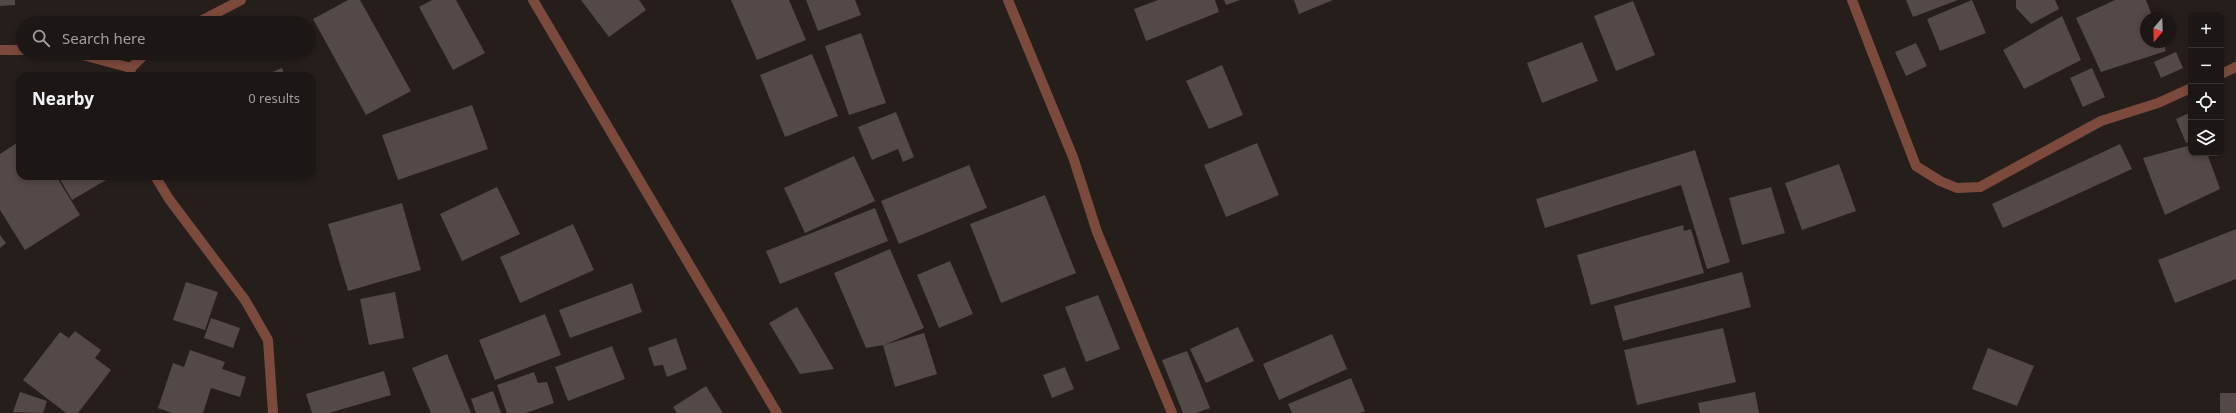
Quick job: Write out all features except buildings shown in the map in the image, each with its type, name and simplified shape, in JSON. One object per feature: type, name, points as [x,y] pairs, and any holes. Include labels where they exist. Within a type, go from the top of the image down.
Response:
[{"type":"street","points":[[210,16],[241,0]]},
{"type":"street","points":[[533,0],[777,413]]},
{"type":"street","points":[[1008,0],[1073,157],[1097,232],[1172,413]]},
{"type":"street","points":[[1852,0],[1916,166],[1940,181],[1957,188],[1980,187],[2101,121],[2158,103],[2188,89]]},
{"type":"street","points":[[0,50],[16,50]]},
{"type":"street","points":[[96,60],[131,72],[140,60]]},
{"type":"street","points":[[2224,73],[2236,67]]},
{"type":"street","points":[[157,180],[169,199],[245,300],[268,340],[273,413]]}]
